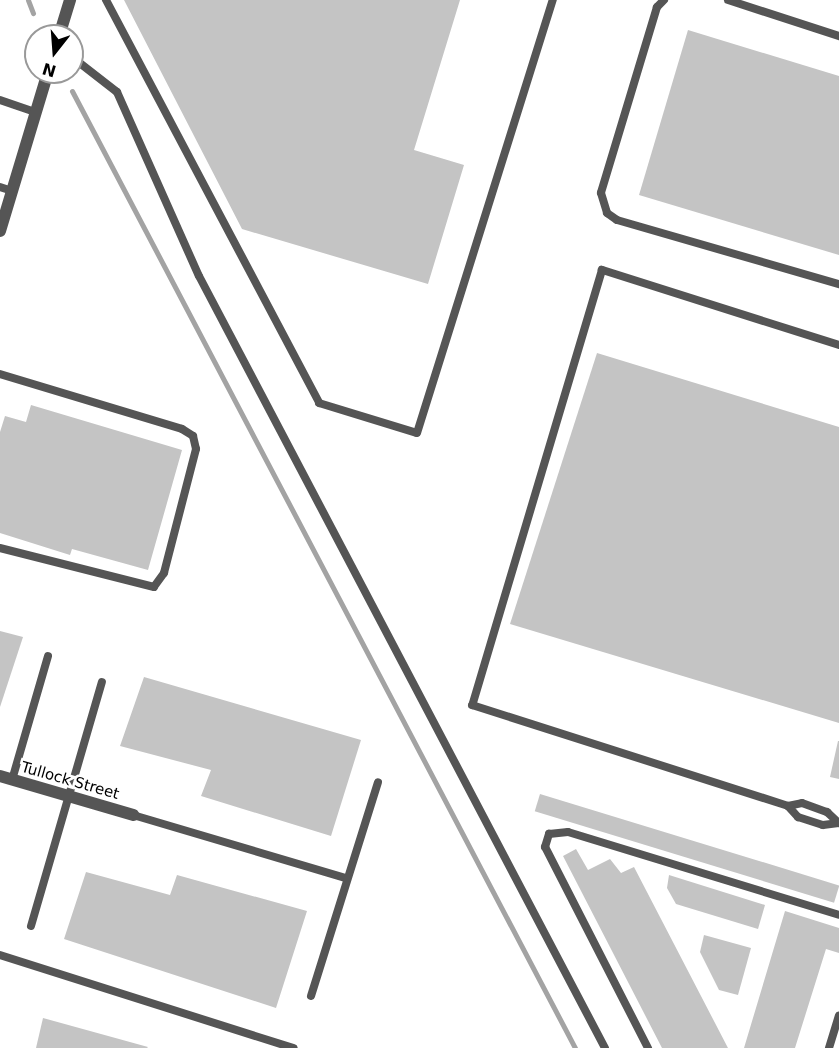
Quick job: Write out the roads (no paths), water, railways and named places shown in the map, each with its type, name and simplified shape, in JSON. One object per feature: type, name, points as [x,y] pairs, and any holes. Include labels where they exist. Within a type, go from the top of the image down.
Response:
[{"type":"street","points":[[63,24],[70,0]]},
{"type":"street","points":[[0,231],[6,189],[44,84]]},
{"type":"street","name":"Tullock Street","points":[[6,778],[132,814]]},
{"type":"lane","points":[[106,0],[319,403],[417,433],[553,0]]},
{"type":"lane","points":[[664,0],[657,7],[601,194],[607,213],[617,220],[839,284]]},
{"type":"lane","points":[[728,0],[839,36]]},
{"type":"lane","points":[[84,66],[117,92],[199,276],[605,1048]]},
{"type":"lane","points":[[0,100],[35,112]]},
{"type":"lane","points":[[839,345],[602,270],[472,705],[788,806],[802,803],[827,812],[839,823]]},
{"type":"lane","points":[[0,374],[182,429],[193,436],[196,449],[164,573],[154,587],[0,548]]},
{"type":"lane","points":[[6,778],[48,656]]},
{"type":"lane","points":[[31,926],[102,682]]},
{"type":"lane","points":[[311,996],[346,878],[378,782]]},
{"type":"lane","points":[[788,806],[798,817],[823,825],[839,823]]},
{"type":"lane","points":[[132,814],[346,878]]},
{"type":"lane","points":[[648,1048],[545,847],[549,834],[567,832],[839,915]]},
{"type":"lane","points":[[0,956],[294,1048]]},
{"type":"lane","points":[[829,1048],[839,1015]]},
{"type":"waterway","points":[[28,0],[33,13]]},
{"type":"waterway","points":[[72,91],[575,1048]]}]
